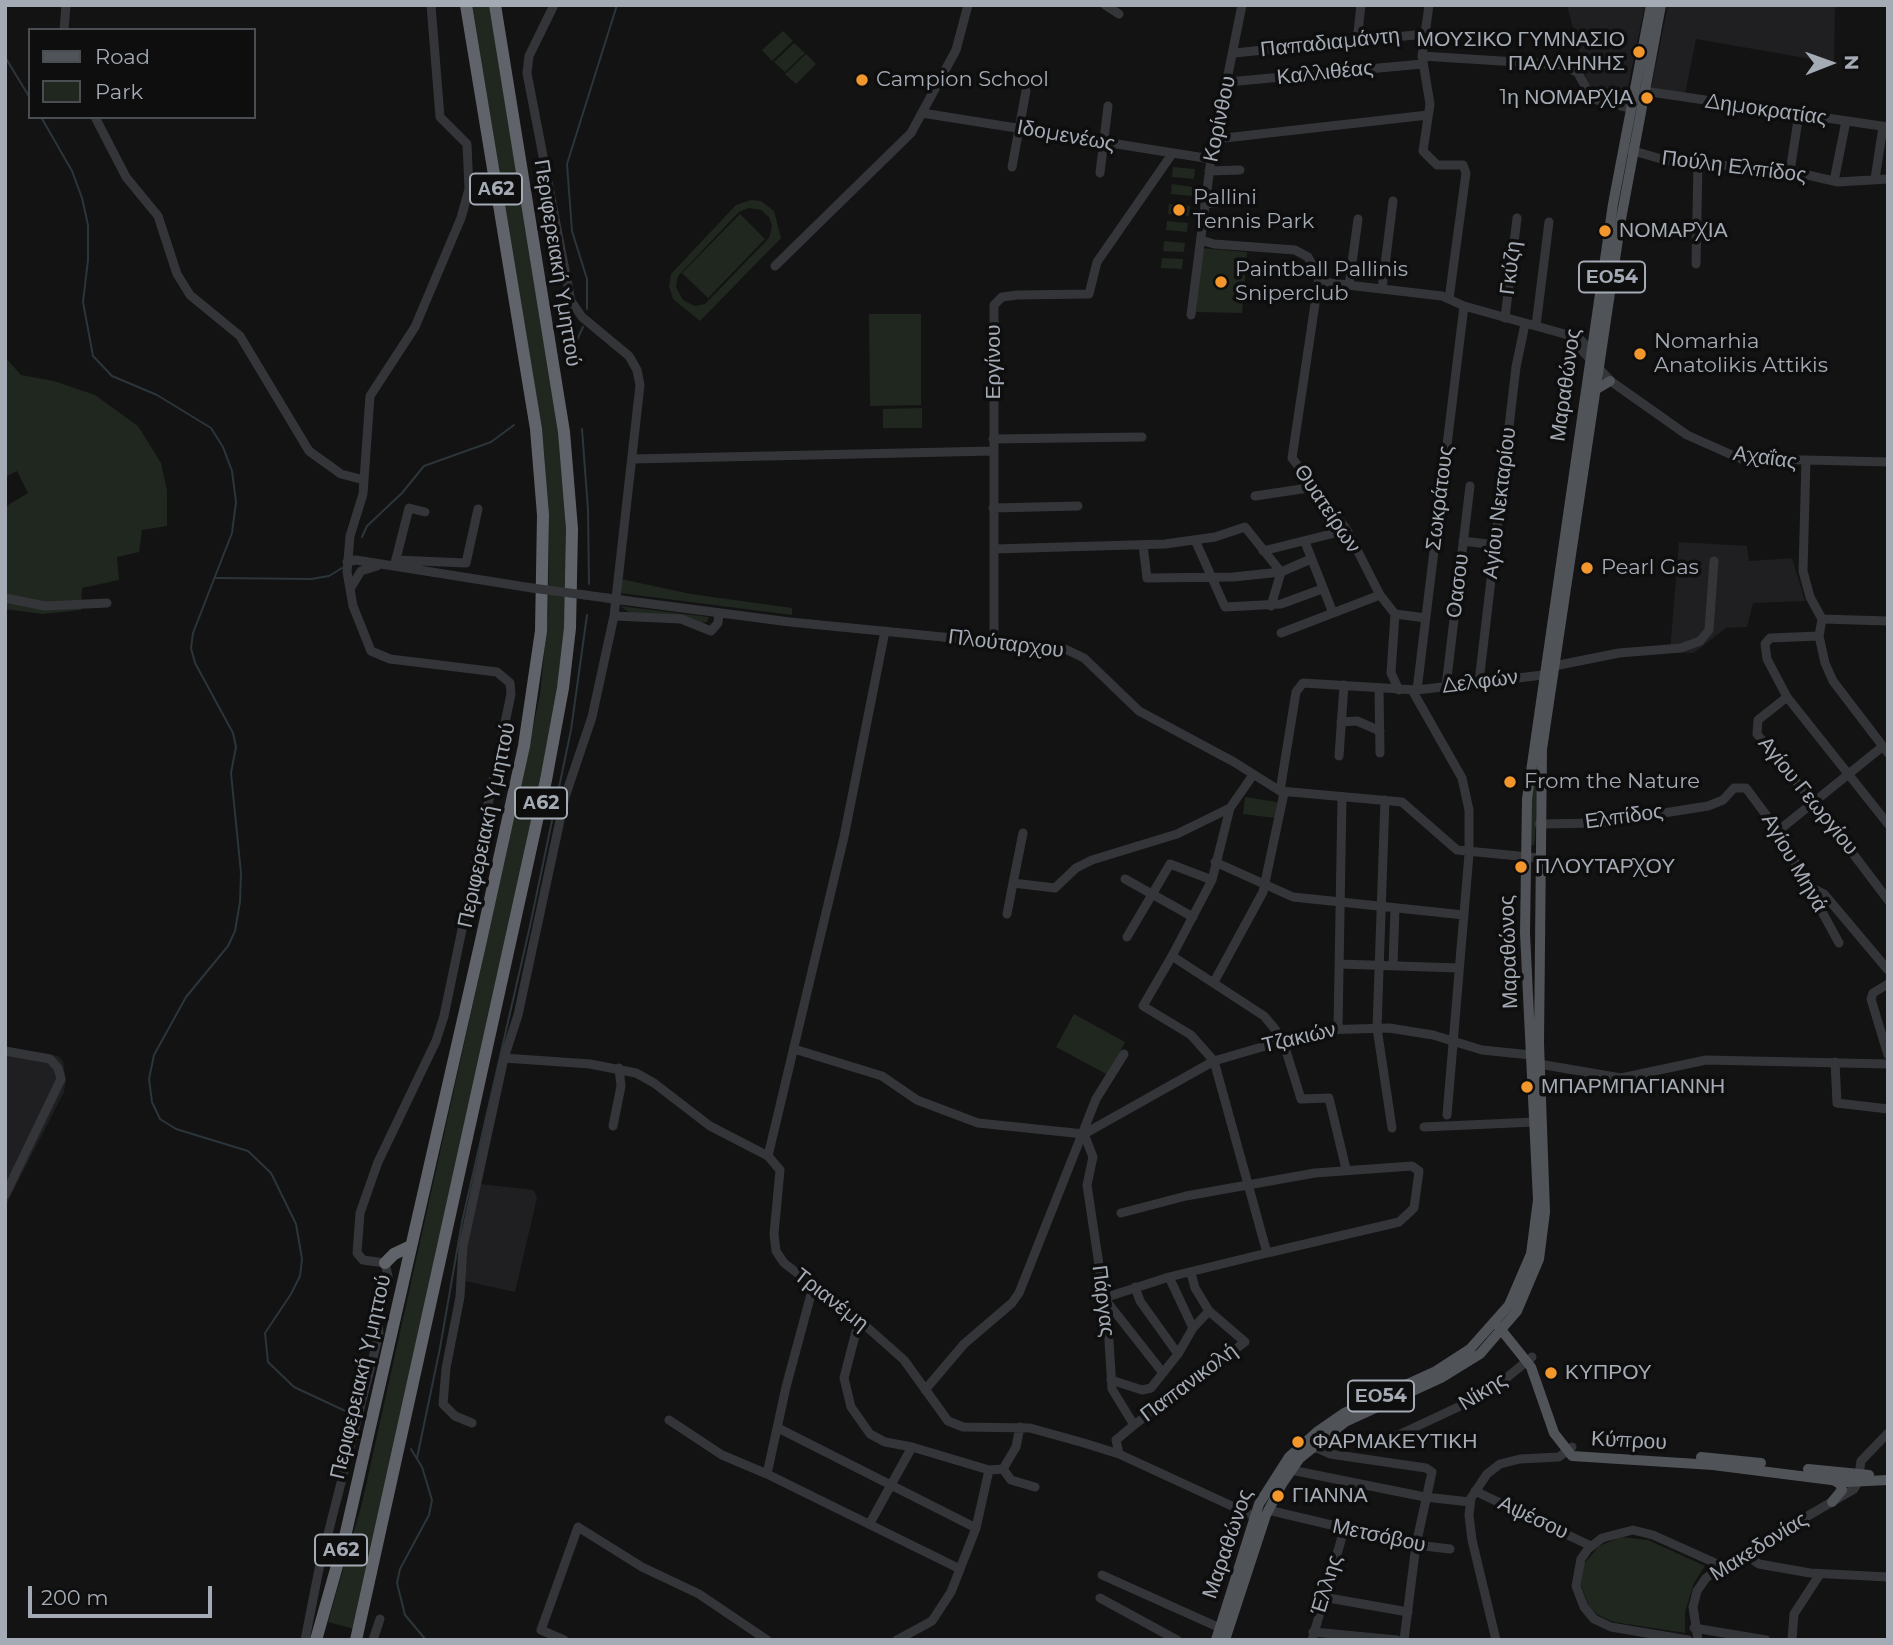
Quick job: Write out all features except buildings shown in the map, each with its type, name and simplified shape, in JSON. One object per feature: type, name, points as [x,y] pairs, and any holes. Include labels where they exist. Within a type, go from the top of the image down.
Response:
[{"type":"highway","name":"Περιφερειακή Υμηττού","points":[[316,1640],[344,1541],[411,1246],[524,746],[538,660],[543,515],[536,429],[473,49],[463,5]]},
{"type":"highway","name":"Περιφερειακή Υμηττού","points":[[356,1640],[546,780],[563,688],[570,628],[572,529],[564,432],[495,5]]},
{"type":"highway","points":[[385,1263],[394,1254],[411,1246]]},
{"type":"main road","name":"Μαραθώνος","points":[[1218,1634],[1279,1470],[1318,1431],[1354,1408],[1451,1363],[1501,1327],[1522,1280],[1536,1233],[1538,1200],[1531,1055],[1528,788],[1543,675],[1627,149],[1629,108],[1651,5]]},
{"type":"main road","name":"Μαραθώνος","points":[[1225,1640],[1262,1514],[1291,1470],[1312,1446],[1351,1418],[1462,1366],[1501,1327],[1531,1283],[1544,1233],[1539,966],[1530,857],[1539,824],[1542,749],[1595,390],[1594,326],[1627,149],[1644,91],[1661,5]]},
{"type":"main road","points":[[1579,338],[1588,334],[1594,326]]},
{"type":"main road","points":[[1595,390],[1610,381]]},
{"type":"main road","name":"Κύπρου","points":[[1501,1327],[1530,1359],[1556,1422],[1570,1450],[1578,1457],[1713,1465],[1833,1480],[1888,1480]]},
{"type":"main road","name":"Κύπρου","points":[[1570,1450],[1723,1459],[1858,1479],[1888,1473]]},
{"type":"main road","points":[[1832,1502],[1842,1490],[1840,1484],[1833,1480]]},
{"type":"street","points":[[64,28],[66,5]]},
{"type":"street","points":[[305,1640],[364,1387],[379,1334],[388,1276],[385,1263],[363,1260],[357,1254],[360,1213],[378,1162],[436,1041],[444,1016],[467,917],[511,689],[507,678],[498,672],[376,655],[366,644],[350,590],[347,562],[349,542],[364,480],[370,396],[415,327],[461,218],[469,189],[467,145],[440,117],[430,5]]},
{"type":"street","points":[[472,1423],[447,1410],[443,1404],[460,1297],[463,1246],[504,1058],[518,1015],[565,797],[592,717],[614,616],[639,377],[629,356],[582,317],[571,301],[528,90],[529,56],[554,5]]},
{"type":"street","points":[[775,266],[911,133],[956,50],[968,5]]},
{"type":"street","points":[[1105,5],[1119,15]]},
{"type":"street","name":"Κορίνθου","points":[[1191,315],[1209,171],[1242,5]]},
{"type":"street","points":[[1357,41],[1361,5]]},
{"type":"street","points":[[1429,5],[1422,60],[1429,98],[1422,145],[1426,157],[1437,165],[1465,166],[1449,299]]},
{"type":"street","name":"Παπαδιαμάντη","points":[[1234,53],[1425,34]]},
{"type":"street","name":"Καλλιθέας","points":[[1228,82],[1422,60],[1564,65],[1578,73],[1592,99],[1629,108]]},
{"type":"street","points":[[1012,167],[1026,91]]},
{"type":"street","name":"Δημοκρατίας","points":[[1644,91],[1885,127]]},
{"type":"street","points":[[1100,173],[1108,106]]},
{"type":"street","name":"Ιδομενέως","points":[[922,113],[1211,159]]},
{"type":"street","points":[[1790,170],[1799,114]]},
{"type":"street","points":[[1216,139],[1428,115]]},
{"type":"street","points":[[96,119],[126,177],[158,216],[177,274],[190,295],[240,336],[309,451],[341,474],[364,480]]},
{"type":"street","points":[[1835,181],[1846,121]]},
{"type":"street","points":[[1875,179],[1885,127]]},
{"type":"street","name":"Πούλη Ελπίδος","points":[[1627,149],[1668,161],[1790,170],[1835,181],[1888,179]]},
{"type":"street","name":"Εργίνου","points":[[994,642],[993,317],[998,300],[1017,295],[1089,295],[1097,262],[1172,154]]},
{"type":"street","points":[[1696,264],[1698,163]]},
{"type":"street","points":[[1209,171],[1240,170]]},
{"type":"street","points":[[1204,204],[1249,200]]},
{"type":"street","points":[[1382,289],[1393,201]]},
{"type":"street","name":"Γκύζη","points":[[1505,318],[1517,218]]},
{"type":"street","points":[[1349,285],[1358,219]]},
{"type":"street","points":[[1536,326],[1549,222]]},
{"type":"street","points":[[1201,240],[1214,244],[1295,250],[1308,257],[1319,277],[1330,283],[1449,299],[1524,324],[1579,338],[1594,359]]},
{"type":"street","name":"Θυατείρων","points":[[1319,277],[1292,458],[1347,530],[1380,595],[1395,614]]},
{"type":"street","name":"Σωκράτους","points":[[1414,690],[1426,618],[1464,306]]},
{"type":"street","name":"Αγίου Νεκταρίου","points":[[1479,682],[1516,368],[1524,324]]},
{"type":"street","points":[[1566,334],[1594,359]]},
{"type":"street","name":"Αχαΐας","points":[[1594,359],[1610,381],[1687,435],[1735,457],[1806,460],[1803,571],[1805,586],[1820,616]]},
{"type":"street","name":"Αχαΐας","points":[[1594,359],[1629,393]]},
{"type":"street","points":[[993,439],[1142,437]]},
{"type":"street","points":[[632,459],[993,451]]},
{"type":"street","points":[[1806,460],[1888,462]]},
{"type":"street","name":"Οασου","points":[[1446,686],[1470,486]]},
{"type":"street","points":[[1255,496],[1315,487]]},
{"type":"street","points":[[993,508],[1078,506]]},
{"type":"street","points":[[395,564],[409,508],[425,512]]},
{"type":"street","points":[[347,562],[365,566],[466,563],[478,509]]},
{"type":"street","points":[[994,549],[1143,545],[1195,540],[1245,527],[1282,572]]},
{"type":"street","points":[[1263,551],[1347,530]]},
{"type":"street","points":[[1195,540],[1224,607],[1271,606],[1322,589]]},
{"type":"street","points":[[1463,541],[1495,545]]},
{"type":"street","points":[[349,542],[365,566]]},
{"type":"street","points":[[1305,542],[1333,613]]},
{"type":"street","points":[[1143,545],[1147,578],[1282,572],[1311,559]]},
{"type":"street","points":[[1554,666],[1619,653],[1681,648],[1700,641],[1709,630],[1714,561]]},
{"type":"street","name":"Πλούταρχου","points":[[395,564],[532,588],[719,613],[1054,647],[1078,654],[1139,711],[1282,792],[1385,800],[1408,805],[1447,845],[1469,854],[1530,857]]},
{"type":"street","points":[[350,590],[365,566]]},
{"type":"street","points":[[1271,606],[1282,572]]},
{"type":"street","points":[[1281,633],[1380,595]]},
{"type":"street","points":[[5,598],[45,606],[107,603]]},
{"type":"street","points":[[614,616],[681,620],[711,631],[718,623],[719,613]]},
{"type":"street","points":[[1399,690],[1392,678],[1391,667],[1395,614],[1426,618]]},
{"type":"street","points":[[1778,831],[1847,774],[1885,750],[1832,679],[1819,636],[1820,616],[1888,621]]},
{"type":"street","points":[[504,1058],[619,1068],[645,1076],[710,1126],[768,1156],[844,837],[885,631]]},
{"type":"street","points":[[1819,636],[1772,638],[1765,644],[1769,665],[1787,697],[1888,824]]},
{"type":"street","name":"Δελφών","points":[[1214,982],[1266,885],[1298,688],[1309,681],[1414,690],[1543,675]]},
{"type":"street","points":[[1339,756],[1344,685]]},
{"type":"street","points":[[1379,689],[1380,752]]},
{"type":"street","points":[[1414,690],[1466,788],[1469,854],[1451,1042],[1447,1115]]},
{"type":"street","name":"Αγίου Γεωργίου","points":[[1787,697],[1759,718],[1756,730],[1888,900]]},
{"type":"street","points":[[1341,722],[1357,721],[1380,731]]},
{"type":"street","points":[[1253,775],[1230,808],[1212,880],[1143,1006],[1191,1035],[1214,1061],[1246,1185],[1267,1253]]},
{"type":"street","name":"Ελπίδος","points":[[1539,824],[1601,823],[1709,806],[1723,800],[1734,788],[1744,787]]},
{"type":"street","name":"Αγίου Μηνά","points":[[1744,787],[1752,792],[1778,831],[1839,943]]},
{"type":"street","points":[[1338,1028],[1342,797]]},
{"type":"street","points":[[1385,800],[1377,1028],[1392,1128]]},
{"type":"street","points":[[1013,883],[1055,888],[1076,868],[1092,860],[1177,834],[1230,808]]},
{"type":"street","points":[[1007,914],[1023,833]]},
{"type":"street","points":[[1215,862],[1293,897],[1464,915]]},
{"type":"street","points":[[1127,937],[1172,863],[1212,880]]},
{"type":"street","points":[[1125,879],[1193,917]]},
{"type":"street","points":[[1810,887],[1824,894],[1888,971]]},
{"type":"street","points":[[1393,966],[1395,908]]},
{"type":"street","points":[[1172,956],[1264,1016],[1283,1041],[1301,1099],[1329,1098],[1346,1169]]},
{"type":"street","points":[[1339,964],[1459,968]]},
{"type":"street","points":[[1888,984],[1871,995],[1888,1055]]},
{"type":"street","name":"Τζακιών","points":[[1084,1134],[1214,1061],[1338,1028],[1377,1028],[1433,1035],[1451,1042],[1531,1055]]},
{"type":"street","points":[[794,1049],[882,1076],[917,1100],[978,1123],[1084,1134]]},
{"type":"street","points":[[5,1051],[50,1059],[58,1068],[61,1079],[5,1195]]},
{"type":"street","points":[[925,1390],[964,1344],[1019,1293],[1096,1100],[1125,1054]]},
{"type":"street","points":[[1539,1064],[1621,1078],[1706,1060],[1888,1064]]},
{"type":"street","points":[[1835,1062],[1837,1103],[1882,1106],[1888,1109]]},
{"type":"street","points":[[613,1126],[621,1086],[619,1068]]},
{"type":"street","points":[[1424,1127],[1534,1122]]},
{"type":"street","name":"Πάργας","points":[[1084,1134],[1093,1157],[1087,1185],[1104,1298],[1111,1380],[1116,1400],[1134,1424]]},
{"type":"street","name":"Τριανέμη","points":[[768,1156],[780,1170],[775,1211],[776,1251],[784,1263],[859,1320],[904,1360],[948,1421],[963,1427],[1020,1427],[1119,1454],[1262,1514]]},
{"type":"street","points":[[1121,1213],[1186,1196],[1346,1169],[1416,1167],[1420,1177],[1413,1208],[1397,1223],[1169,1277],[1104,1298],[1163,1373]]},
{"type":"street","points":[[1111,1380],[1146,1390],[1154,1386],[1178,1354],[1193,1328],[1209,1311],[1195,1287],[1191,1273]]},
{"type":"street","points":[[1169,1277],[1193,1328]]},
{"type":"street","points":[[767,1474],[813,1287]]},
{"type":"street","points":[[1135,1287],[1144,1308],[1178,1354]]},
{"type":"street","name":"Παπανικολή","points":[[1134,1424],[1245,1342],[1209,1311]]},
{"type":"street","points":[[859,1320],[844,1377],[851,1407],[870,1434],[885,1442],[912,1447],[989,1470],[1003,1469]]},
{"type":"street","points":[[379,1334],[389,1343]]},
{"type":"street","name":"Νίκης","points":[[1392,1438],[1476,1400],[1530,1359]]},
{"type":"street","points":[[669,1420],[722,1455],[870,1523],[960,1569]]},
{"type":"street","points":[[1119,1454],[1116,1440],[1134,1424]]},
{"type":"street","points":[[778,1427],[976,1528]]},
{"type":"street","points":[[1003,1469],[1016,1447],[1020,1427]]},
{"type":"street","points":[[1858,1479],[1861,1461],[1888,1433]]},
{"type":"street","points":[[1312,1446],[1330,1454],[1431,1471],[1433,1477],[1425,1497],[1416,1545],[1404,1640]]},
{"type":"street","points":[[870,1523],[912,1447]]},
{"type":"street","points":[[1496,1640],[1483,1596],[1472,1540],[1470,1502],[1486,1474],[1500,1464],[1524,1458],[1559,1457],[1570,1450]]},
{"type":"street","points":[[1003,1469],[1011,1480],[1035,1487]]},
{"type":"street","points":[[897,1640],[932,1621],[951,1592],[976,1528],[989,1470]]},
{"type":"street","points":[[1291,1470],[1425,1497],[1470,1502]]},
{"type":"street","name":"Μακεδονίας","points":[[1698,1640],[1694,1628],[1693,1607],[1697,1591],[1722,1566],[1832,1502],[1858,1479]]},
{"type":"street","name":"Αψέσου","points":[[1475,1491],[1591,1546]]},
{"type":"street","name":"Μετσόβου","points":[[1262,1514],[1416,1545],[1450,1549]]},
{"type":"street","points":[[564,1640],[541,1630],[578,1527],[642,1567],[699,1594],[767,1640]]},
{"type":"street","name":"Έλλης","points":[[1312,1636],[1343,1530]]},
{"type":"street","points":[[1688,1640],[1611,1627],[1590,1615],[1579,1597],[1576,1580],[1581,1559],[1591,1546],[1615,1533],[1637,1531],[1722,1566]]},
{"type":"street","points":[[1744,1554],[1759,1564],[1820,1574],[1888,1577]]},
{"type":"street","points":[[1792,1640],[1794,1614],[1820,1574]]},
{"type":"street","points":[[1102,1575],[1218,1634]]},
{"type":"street","points":[[1323,1597],[1408,1612]]},
{"type":"street","points":[[1100,1598],[1177,1640]]},
{"type":"street","points":[[373,1640],[380,1619]]},
{"type":"street","points":[[1694,1628],[1766,1640]]},
{"type":"street","points":[[1312,1636],[1396,1640]]},
{"type":"shaded area","points":[[1567,5],[1645,5],[1625,100],[1593,94],[1589,89]]},
{"type":"shaded area","points":[[1668,5],[1835,5],[1834,63],[1696,39],[1685,94],[1651,88]]},
{"type":"shaded area","points":[[1679,542],[1747,546],[1749,561],[1792,558],[1805,601],[1753,603],[1747,627],[1726,628],[1694,653],[1670,652]]},
{"type":"shaded area","points":[[5,1047],[58,1056],[63,1061],[66,1081],[64,1092],[5,1207]]},
{"type":"shaded area","points":[[480,1184],[534,1190],[537,1198],[515,1292],[465,1281],[463,1263]]},
{"type":"green space","points":[[472,5],[489,5],[562,449],[568,572],[563,655],[550,738],[354,1629],[328,1622],[362,1503],[515,815],[540,694],[548,614],[549,532],[544,450]]},
{"type":"green space","points":[[783,31],[793,41],[772,61],[762,50]]},
{"type":"green space","points":[[794,43],[805,53],[785,72],[774,62]]},
{"type":"green space","points":[[806,54],[816,64],[796,84],[785,74]]},
{"type":"green space","points":[[1173,167],[1195,169],[1194,179],[1172,177]]},
{"type":"green space","points":[[1172,184],[1193,187],[1192,196],[1171,194]]},
{"type":"green space","points":[[751,200],[761,201],[774,211],[781,238],[700,321],[673,299],[669,286],[671,274],[736,205]],"holes":[[[749,208],[761,210],[769,217],[772,226],[769,238],[705,304],[695,306],[683,300],[676,287],[678,276],[739,212]]]},
{"type":"green space","name":"Pallini Tennis Park","points":[[1169,204],[1190,206],[1189,216],[1168,214]]},
{"type":"green space","points":[[740,214],[765,239],[708,298],[682,273]]},
{"type":"green space","points":[[1167,221],[1188,223],[1187,232],[1166,230]]},
{"type":"green space","points":[[1164,241],[1185,243],[1184,252],[1163,251]]},
{"type":"green space","name":"Paintball Pallinis Sniperclub","points":[[1200,248],[1247,252],[1242,313],[1196,312]]},
{"type":"green space","points":[[1162,258],[1183,259],[1182,269],[1161,268]]},
{"type":"green space","points":[[869,314],[921,314],[921,405],[870,406]]},
{"type":"green space","points":[[5,357],[21,375],[54,381],[95,395],[138,426],[161,463],[167,490],[167,526],[142,530],[139,552],[117,557],[119,580],[82,588],[81,610],[43,614],[5,609],[5,507],[28,493],[17,471],[5,477]]},
{"type":"green space","points":[[922,408],[922,428],[883,428],[883,409]]},
{"type":"green space","points":[[621,579],[691,594],[792,608],[792,615],[620,593]]},
{"type":"green space","points":[[620,606],[709,617],[707,622],[701,623],[630,613]]},
{"type":"green space","points":[[1539,747],[1535,838],[1534,845],[1530,845],[1530,809]]},
{"type":"green space","points":[[1245,797],[1277,802],[1275,818],[1243,814]]},
{"type":"green space","points":[[1074,1014],[1125,1042],[1108,1075],[1056,1047]]},
{"type":"green space","points":[[1621,1537],[1648,1540],[1705,1566],[1694,1583],[1685,1612],[1685,1633],[1614,1622],[1598,1615],[1589,1606],[1581,1585],[1584,1564],[1599,1546]]},
{"type":"waterway","points":[[587,309],[587,279],[572,231],[567,164],[617,5]]},
{"type":"waterway","points":[[5,57],[28,95]]},
{"type":"waterway","points":[[42,119],[72,171],[88,225],[88,260],[83,302],[93,356],[112,376],[157,395],[211,428],[223,447],[232,471],[236,502],[232,533],[193,633],[191,648],[195,663],[233,733],[236,747],[231,773],[241,873],[240,902],[235,931],[228,946],[186,997],[154,1055],[149,1079],[152,1102],[160,1119],[176,1129],[248,1151],[271,1173],[296,1224],[302,1259],[300,1276],[265,1333],[268,1362],[294,1387],[354,1415]]},
{"type":"waterway","points":[[572,351],[583,327]]},
{"type":"waterway","points":[[362,537],[367,526],[402,493],[424,466],[491,442],[514,425]]},
{"type":"waterway","points":[[582,429],[588,510],[589,584]]},
{"type":"waterway","points":[[216,578],[311,579],[329,576],[342,568]]},
{"type":"waterway","points":[[417,1458],[462,1222],[530,926],[571,730],[587,615]]},
{"type":"waterway","points":[[411,1449],[422,1467],[432,1500],[429,1515],[400,1569],[397,1583],[405,1615],[426,1640]]},
{"type":"place","name":"ΜΟΥΣΙΚΟ ΓΥΜΝΑΣΙΟ ΠΑΛΛΗΝΗΣ","points":[[1639,52]]},
{"type":"place","name":"Campion School","points":[[862,80]]},
{"type":"place","name":"1η ΝΟΜΑΡΧΙΑ","points":[[1647,98]]},
{"type":"place","name":"Pallini Tennis Park","points":[[1179,210]]},
{"type":"place","name":"ΝΟΜΑΡΧΙΑ","points":[[1605,231]]},
{"type":"place","name":"Paintball Pallinis Sniperclub","points":[[1221,282]]},
{"type":"place","name":"Nomarhia Anatolikis Attikis","points":[[1640,354]]},
{"type":"place","name":"Pearl Gas","points":[[1587,568]]},
{"type":"place","name":"From the Nature","points":[[1510,782]]},
{"type":"place","name":"ΠΛΟΥΤΑΡΧΟΥ","points":[[1521,867]]},
{"type":"place","name":"ΜΠΑΡΜΠΑΓΙΑΝΝΗ","points":[[1527,1087]]},
{"type":"place","name":"ΚΥΠΡΟΥ","points":[[1551,1373]]},
{"type":"place","name":"ΦΑΡΜΑΚΕΥΤΙΚΗ","points":[[1298,1442]]},
{"type":"place","name":"ΓΙΑΝΝΑ","points":[[1278,1496]]}]
